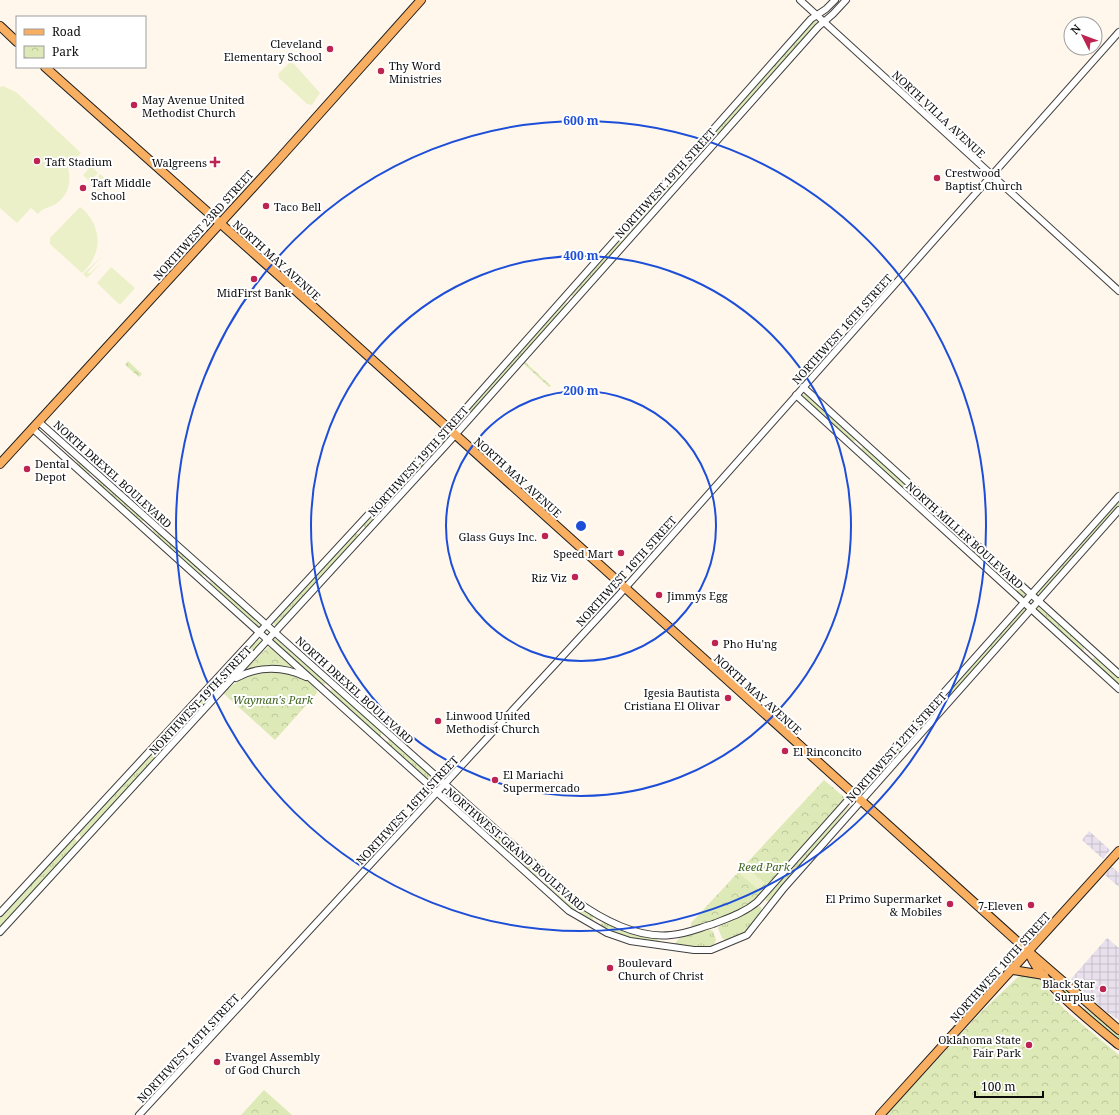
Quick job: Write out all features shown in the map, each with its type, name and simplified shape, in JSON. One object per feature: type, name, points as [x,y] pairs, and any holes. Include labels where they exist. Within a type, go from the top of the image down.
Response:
[{"type":"main road","name":"NORTHWEST 23RD STREET","points":[[0,464],[421,0]]},
{"type":"main road","points":[[0,26],[16,41]]},
{"type":"main road","name":"NORTH MAY AVENUE","points":[[46,68],[220,223],[853,795],[1083,1001],[1119,1030]]},
{"type":"main road","name":"NORTHWEST 10TH STREET","points":[[880,1115],[1119,852]]},
{"type":"main road","name":"NORTH MAY AVENUE","points":[[1029,952],[1032,962],[1076,1009],[1119,1045]]},
{"type":"main road","points":[[1013,970],[1044,975]]},
{"type":"main road","points":[[1076,1009],[1083,1001]]},
{"type":"street","name":"NORTH VILLA AVENUE","points":[[800,0],[1119,291]]},
{"type":"street","name":"NORTHWEST 19TH STREET","points":[[0,913],[447,429],[806,25],[835,0]]},
{"type":"street","name":"NORTHWEST 19TH STREET","points":[[0,932],[455,436],[824,22],[846,0]]},
{"type":"street","name":"NORTHWEST 16TH STREET","points":[[139,1115],[625,589],[1119,32]]},
{"type":"street","name":"NORTH MILLER BOULEVARD","points":[[803,387],[1119,674]]},
{"type":"street","name":"NORTH MILLER BOULEVARD","points":[[796,395],[1119,689]]},
{"type":"street","name":"NORTH DREXEL BOULEVARD","points":[[39,422],[575,900],[588,910],[622,926],[654,934],[677,934]]},
{"type":"street","name":"NORTHWEST GRAND BOULEVARD","points":[[33,428],[569,911],[607,933],[630,941],[665,947]]},
{"type":"street","name":"NORTHWEST 12TH STREET","points":[[677,934],[728,918],[750,907],[853,795],[1119,496]]},
{"type":"street","name":"NORTHWEST 12TH STREET","points":[[665,947],[711,950],[747,936],[758,924],[774,901],[1119,510]]},
{"type":"street","points":[[228,684],[244,674],[259,669],[268,668],[284,669],[311,680]]},
{"type":"shaded area","points":[[1089,831],[1110,850],[1103,859],[1082,840]]},
{"type":"shaded area","points":[[1112,867],[1119,873],[1119,887],[1105,875]]},
{"type":"shaded area","points":[[1107,938],[1119,948],[1119,1020],[1105,1011],[1071,979]]},
{"type":"green space","points":[[815,20],[817,25],[710,145],[707,145],[705,142]]},
{"type":"green space","points":[[290,62],[294,64],[320,93],[312,105],[307,104],[279,78],[278,74]]},
{"type":"green space","name":"Taft Stadium","points":[[3,86],[16,92],[81,153],[68,168],[69,184],[63,198],[59,202],[44,209],[38,214],[31,208],[17,223],[0,208],[0,87]]},
{"type":"green space","points":[[698,150],[702,154],[575,297],[571,295]]},
{"type":"green space","points":[[91,166],[98,173],[90,182],[83,175]]},
{"type":"green space","points":[[100,174],[108,181],[99,191],[92,184]]},
{"type":"green space","points":[[80,207],[93,222],[98,239],[94,257],[82,273],[50,244],[50,238]]},
{"type":"green space","points":[[101,257],[87,273],[90,273],[102,262],[87,278],[83,274]]},
{"type":"green space","points":[[111,267],[135,288],[120,305],[97,283]]},
{"type":"green space","points":[[563,302],[566,302],[567,305],[458,428],[455,428],[454,426]]},
{"type":"green space","points":[[128,361],[142,374],[139,377],[125,365]]},
{"type":"green space","points":[[525,362],[551,386],[549,387],[524,364]]},
{"type":"green space","points":[[805,392],[855,438],[855,441],[851,442],[802,397]]},
{"type":"green space","points":[[445,436],[448,439],[366,528],[364,527],[363,524]]},
{"type":"green space","points":[[862,447],[865,447],[913,490],[912,495],[910,495],[861,451]]},
{"type":"green space","points":[[76,461],[84,465],[90,474],[87,474],[78,466]]},
{"type":"green space","points":[[98,478],[144,519],[143,521],[140,522],[96,482]]},
{"type":"green space","points":[[919,497],[971,543],[971,546],[967,546],[917,501]]},
{"type":"green space","points":[[1119,500],[1119,506],[1040,595],[1037,595],[1036,593]]},
{"type":"green space","points":[[153,529],[157,530],[204,573],[204,575],[201,576],[153,533]]},
{"type":"green space","points":[[355,533],[359,536],[278,625],[274,625],[274,621]]},
{"type":"green space","points":[[977,549],[1025,592],[1025,597],[1022,597],[974,553]]},
{"type":"green space","points":[[210,580],[260,623],[260,626],[257,627],[210,585]]},
{"type":"green space","points":[[1024,607],[1026,611],[952,694],[949,693],[950,690]]},
{"type":"green space","points":[[1038,607],[1041,607],[1084,646],[1084,650],[1082,651],[1037,611]]},
{"type":"green space","points":[[276,638],[326,682],[325,684],[322,685],[274,642],[274,639]]},
{"type":"green space","points":[[256,639],[261,640],[262,644],[175,737],[172,731]]},
{"type":"green space","name":"Wayman's Park","points":[[268,647],[272,648],[295,669],[243,672]]},
{"type":"green space","points":[[1096,657],[1119,678],[1119,686],[1093,662],[1093,658]]},
{"type":"green space","name":"Wayman's Park","points":[[277,670],[307,680],[312,683],[317,693],[275,740],[223,693],[242,679]]},
{"type":"green space","points":[[331,689],[334,689],[381,731],[381,736],[379,736],[330,692]]},
{"type":"green space","points":[[943,699],[946,700],[945,702],[866,791],[863,792],[899,748]]},
{"type":"green space","points":[[165,737],[171,740],[171,743],[84,838],[81,838],[78,832]]},
{"type":"green space","points":[[389,739],[436,780],[437,785],[432,785],[386,743]]},
{"type":"green space","name":"Reed Park","points":[[824,780],[844,797],[844,800],[754,901],[736,912],[695,927],[691,926],[691,923]]},
{"type":"green space","points":[[445,791],[448,791],[489,828],[489,832],[486,833],[443,795]]},
{"type":"green space","points":[[851,804],[815,850],[769,901],[766,901],[765,897],[832,822]]},
{"type":"green space","points":[[499,836],[539,873],[539,877],[536,878],[494,840]]},
{"type":"green space","points":[[72,839],[75,839],[79,844],[0,929],[0,917]]},
{"type":"green space","points":[[746,867],[765,883],[759,890],[740,874]]},
{"type":"green space","points":[[545,881],[549,881],[566,897],[593,916],[593,920],[587,919],[574,912],[545,886]]},
{"type":"green space","points":[[758,906],[761,907],[762,912],[747,932],[726,941],[722,938],[718,928],[722,923],[743,915]]},
{"type":"green space","points":[[602,922],[656,938],[661,943],[621,936],[600,926]]},
{"type":"green space","points":[[708,929],[713,931],[716,940],[713,947],[700,948],[674,945],[680,937]]},
{"type":"green space","points":[[1042,967],[1070,992],[1076,1001],[1068,998],[1041,968]]},
{"type":"green space","name":"Oklahoma State Fair Park","points":[[1024,974],[1037,977],[1065,1010],[1119,1055],[1119,1115],[886,1115],[982,1011],[1018,977]]},
{"type":"green space","points":[[1085,1008],[1119,1034],[1119,1041],[1087,1014],[1084,1009]]},
{"type":"green space","points":[[264,1090],[292,1115],[241,1115]]},
{"type":"place","name":"Cleveland Elementary School","points":[[330,49]]},
{"type":"place","name":"Thy Word Ministries","points":[[381,71]]},
{"type":"place","name":"May Avenue United Methodist Church","points":[[134,105]]},
{"type":"place","name":"Taft Stadium","points":[[37,161]]},
{"type":"place","name":"Walgreens","points":[[215,162]]},
{"type":"place","name":"Crestwood Baptist Church","points":[[937,178]]},
{"type":"place","name":"Taft Middle School","points":[[83,188]]},
{"type":"place","name":"Taco Bell","points":[[266,206]]},
{"type":"place","name":"MidFirst Bank","points":[[254,279]]},
{"type":"place","name":"Dental Depot","points":[[27,469]]},
{"type":"place","name":"Glass Guys Inc.","points":[[545,536]]},
{"type":"place","name":"Speed Mart","points":[[621,553]]},
{"type":"place","name":"Riz Viz","points":[[575,577]]},
{"type":"place","name":"Jimmys Egg","points":[[659,595]]},
{"type":"place","name":"Pho Hu'ng","points":[[715,643]]},
{"type":"place","name":"Igesia Bautista Cristiana El Olivar","points":[[728,698]]},
{"type":"place","name":"Linwood United Methodist Church","points":[[438,721]]},
{"type":"place","name":"El Rinconcito","points":[[785,751]]},
{"type":"place","name":"El Mariachi Supermercado","points":[[495,780]]},
{"type":"place","name":"El Primo Supermarket & Mobiles","points":[[950,904]]},
{"type":"place","name":"7-Eleven","points":[[1031,905]]},
{"type":"place","name":"Boulevard Church of Christ","points":[[610,968]]},
{"type":"place","name":"Black Star Surplus","points":[[1103,989]]},
{"type":"place","name":"Oklahoma State Fair Park","points":[[1029,1045]]},
{"type":"place","name":"Evangel Assembly of God Church","points":[[217,1062]]}]
